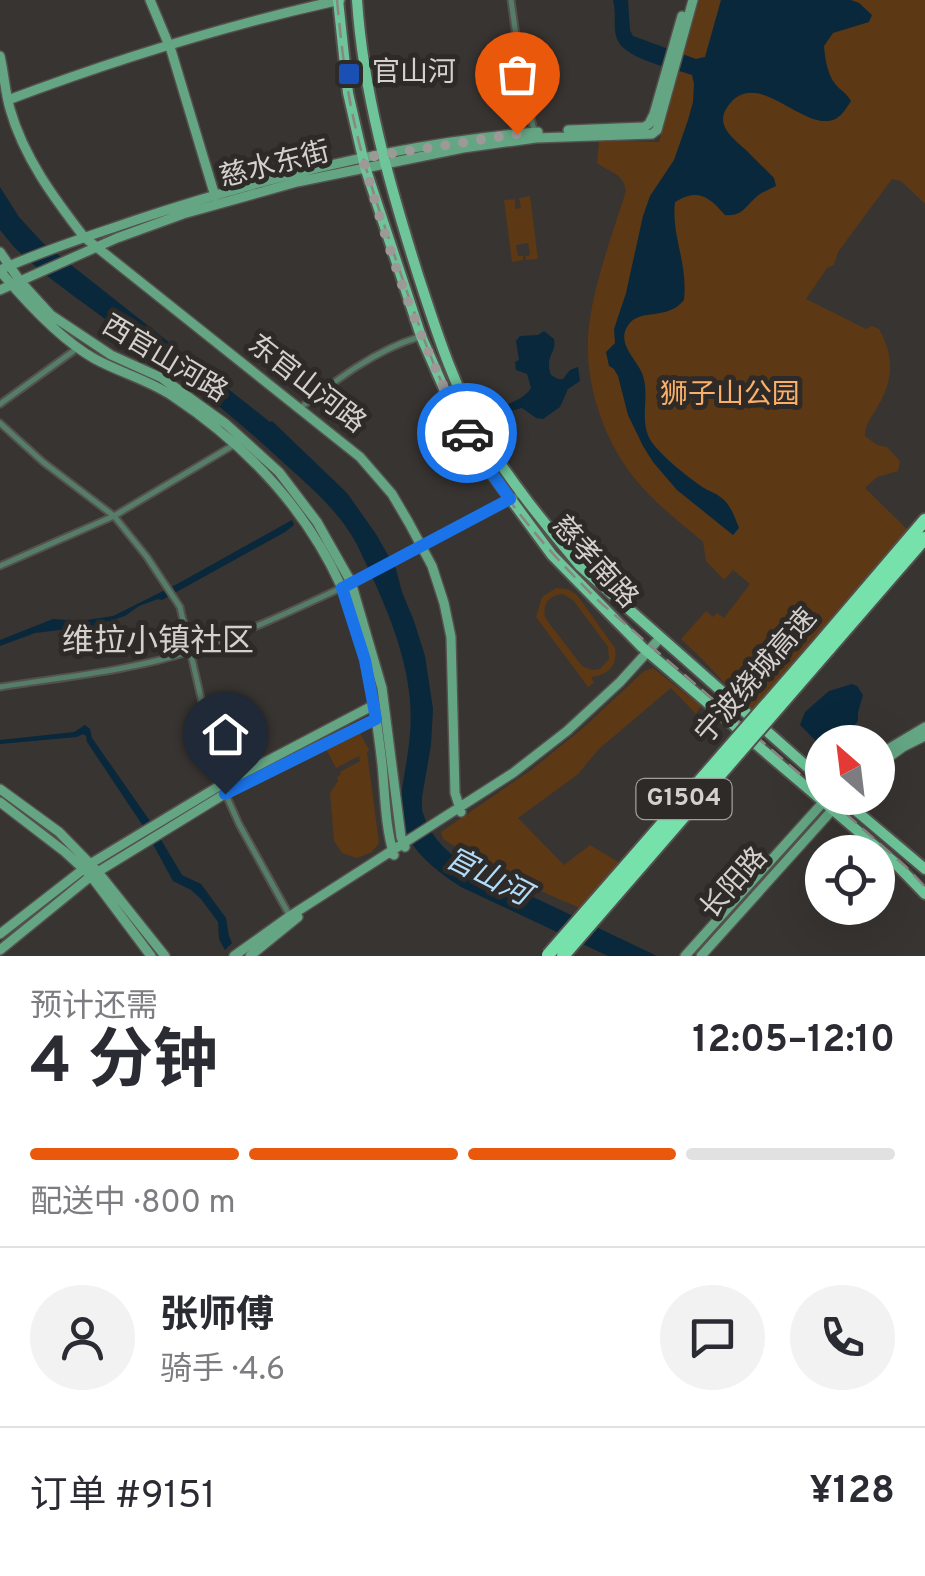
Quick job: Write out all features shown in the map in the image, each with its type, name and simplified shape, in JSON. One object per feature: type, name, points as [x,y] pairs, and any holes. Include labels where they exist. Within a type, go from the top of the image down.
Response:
[{"type":"highway","name":"宁波绕城高速","points":[[564,956],[925,520]]},
{"type":"highway","name":"宁波绕城高速","points":[[548,955],[925,538]]},
{"type":"main road","name":"慈孝南路","points":[[339,0],[348,92],[364,162],[422,336],[449,400],[482,460],[552,555],[650,654],[805,784]]},
{"type":"main road","name":"慈孝南路","points":[[357,0],[369,87],[400,216],[436,332],[484,437],[580,566],[805,765]]},
{"type":"main road","name":"慈孝南路","points":[[841,815],[921,890]]},
{"type":"main road","points":[[862,815],[925,869]]},
{"type":"street","points":[[150,0],[169,45],[215,196]]},
{"type":"street","points":[[8,100],[169,45],[339,0]]},
{"type":"street","points":[[511,0],[535,135]]},
{"type":"street","name":"慈水东街","points":[[3,269],[84,236],[291,174],[535,135],[652,134],[657,130],[690,0]]},
{"type":"street","name":"东官山河路","points":[[0,56],[8,100],[24,148],[84,236],[360,457],[392,494],[432,566],[444,603],[451,637],[454,793],[460,810]]},
{"type":"street","name":"慈水东街","points":[[0,290],[183,214],[364,162]]},
{"type":"street","name":"西官山河路","points":[[0,252],[3,269],[42,318],[83,343],[162,378],[226,424],[239,442],[279,472],[317,522],[346,585],[382,688],[409,843]]},
{"type":"street","points":[[298,408],[385,351],[422,336]]},
{"type":"street","points":[[0,404],[83,343]]},
{"type":"street","points":[[0,423],[43,462],[114,516],[180,607],[223,790],[292,918]]},
{"type":"street","points":[[0,566],[114,516],[239,442]]},
{"type":"street","points":[[0,687],[118,668],[190,651],[295,610],[523,493]]},
{"type":"street","name":"西官山河路","points":[[346,585],[374,705],[393,853]]},
{"type":"street","points":[[234,956],[513,773],[567,731],[662,639]]},
{"type":"street","points":[[0,934],[91,870],[374,705]]},
{"type":"street","points":[[223,790],[376,719]]},
{"type":"street","points":[[895,745],[925,727]]},
{"type":"street","points":[[895,753],[925,736]]},
{"type":"street","points":[[0,789],[59,832],[165,956]]},
{"type":"street","points":[[0,802],[91,870],[151,956]]},
{"type":"street","name":"长阳路","points":[[685,956],[817,815]]},
{"type":"street","name":"长阳路","points":[[701,956],[818,815]]},
{"type":"street","points":[[0,950],[91,870]]},
{"type":"street","points":[[250,956],[292,918]]},
{"type":"green space","name":"狮子山公园","points":[[699,0],[925,0],[925,204],[901,181],[892,179],[806,299],[866,329],[879,329],[884,339],[889,377],[865,436],[887,447],[900,461],[898,471],[877,477],[865,488],[909,531],[751,711],[681,639],[706,611],[713,617],[717,613],[724,618],[750,584],[733,570],[724,580],[706,561],[703,542],[635,479],[603,423],[588,360],[593,302],[626,191],[619,176],[597,163],[599,140],[659,142]]},
{"type":"green space","points":[[530,196],[538,259],[526,260],[530,255],[528,243],[516,245],[523,260],[512,262],[504,200],[515,199],[515,209],[521,208],[519,198]]},
{"type":"green space","points":[[556,588],[577,595],[615,648],[610,668],[591,677],[594,683],[588,687],[536,617],[542,597]],"holes":[[[562,594],[573,600],[608,647],[609,659],[600,669],[582,666],[546,619],[545,606],[553,597]]]},
{"type":"green space","points":[[653,668],[701,706],[696,714],[671,688],[599,749],[577,775],[518,818],[564,865],[590,845],[620,863],[584,906],[580,908],[527,885],[443,839],[441,832],[531,770],[644,671]]},
{"type":"green space","points":[[359,731],[369,750],[379,843],[372,852],[357,858],[342,853],[334,841],[330,793],[340,772],[360,761],[359,756],[336,768],[326,749]]},
{"type":"water","points":[[613,0],[628,0],[633,36],[696,59],[705,57],[721,0],[851,0],[872,15],[869,22],[833,33],[824,46],[831,77],[851,101],[836,119],[816,120],[776,100],[751,93],[739,96],[728,106],[723,119],[727,131],[774,178],[776,186],[731,215],[725,215],[702,196],[690,195],[675,202],[684,300],[670,310],[634,319],[625,331],[625,343],[644,381],[645,425],[651,441],[683,473],[727,503],[739,528],[733,535],[677,490],[653,462],[628,415],[618,376],[609,366],[606,352],[615,343],[614,329],[643,216],[650,196],[674,160],[693,102],[694,84],[692,75],[623,48],[616,36]]},
{"type":"water","points":[[0,187],[19,217],[42,242],[272,421],[347,493],[376,534],[396,569],[425,656],[433,709],[422,810],[441,844],[472,868],[657,956],[608,956],[461,887],[431,865],[412,844],[403,824],[401,804],[410,732],[408,682],[392,624],[353,538],[318,494],[244,427],[14,247],[0,230]]},
{"type":"water","points":[[544,331],[554,339],[551,375],[563,379],[578,367],[580,381],[568,389],[560,407],[543,419],[522,408],[502,417],[498,411],[531,388],[527,374],[516,370],[516,341],[520,336]]},
{"type":"water","points":[[292,520],[294,525],[285,532],[162,600],[139,606],[125,616],[93,626],[35,633],[0,646],[0,640],[53,619],[80,621],[113,616]]},
{"type":"water","points":[[857,686],[863,695],[858,721],[855,725],[805,725],[805,730],[800,725],[805,712],[829,691]]},
{"type":"water","points":[[85,725],[182,875],[201,884],[226,918],[232,943],[225,950],[219,939],[218,922],[201,899],[173,881],[86,736],[0,744],[0,740],[74,732]]},
{"type":"railway","points":[[337,0],[351,106],[373,191],[436,368],[481,458],[537,535],[602,604],[805,778]]},
{"type":"railway","points":[[847,815],[925,887]]},
{"type":"way so far","points":[[467,433],[422,336],[363,158],[517,134]]},
{"type":"place","name":"官山河","points":[[349,74]]},
{"type":"district","name":"维拉小镇社区","points":[[158,643]]},
{"type":"route","points":[[225,794],[376,719],[365,660],[342,588],[510,499],[467,433]]}]
